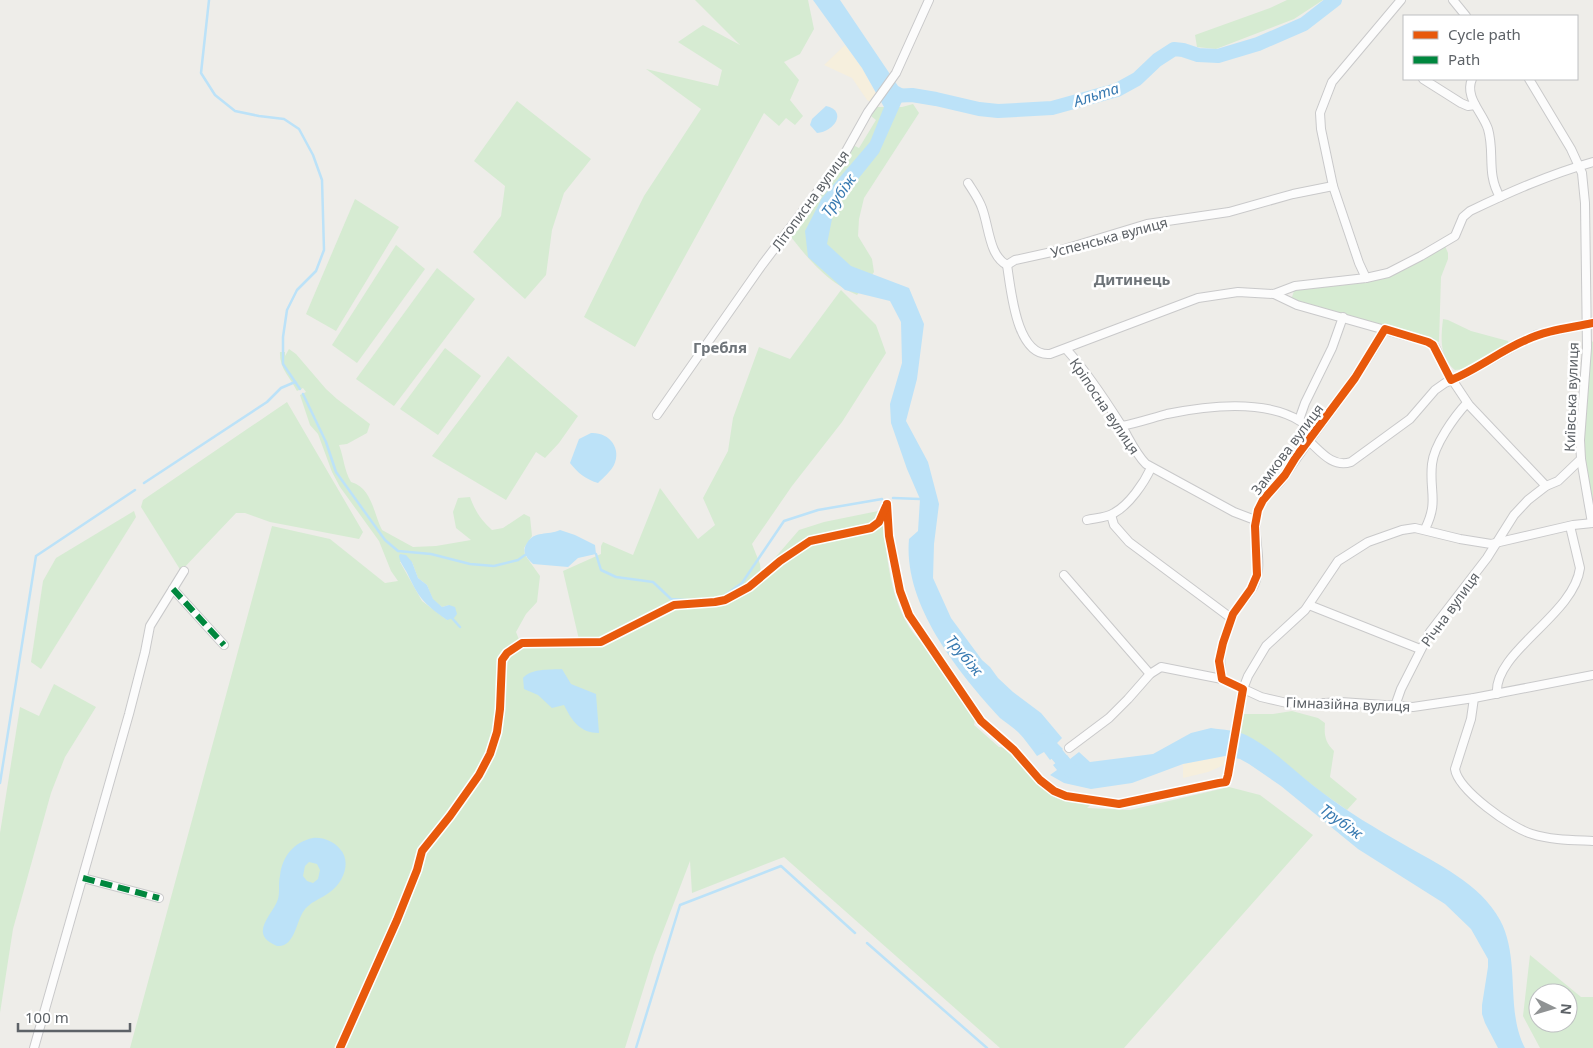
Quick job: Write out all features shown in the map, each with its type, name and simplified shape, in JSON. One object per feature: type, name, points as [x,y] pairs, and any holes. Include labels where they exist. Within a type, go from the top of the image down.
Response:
[{"type":"street","name":"Літописна вулиця","points":[[657,416],[762,265],[840,162],[877,100],[896,73],[930,0]]},
{"type":"street","points":[[1366,278],[1359,263],[1333,186],[1319,116],[1328,88],[1336,76],[1401,0]]},
{"type":"street","points":[[1453,0],[1465,15]]},
{"type":"street","points":[[1425,80],[1461,104],[1475,105]]},
{"type":"street","points":[[1472,80],[1470,85],[1475,105],[1488,127],[1492,176],[1500,197]]},
{"type":"street","name":"Київська вулиця","points":[[1530,80],[1580,166],[1583,178],[1590,324],[1581,429],[1581,459],[1593,523]]},
{"type":"street","points":[[1274,294],[1295,286],[1381,275],[1400,267],[1449,240],[1457,234],[1463,217],[1466,214],[1541,179],[1593,162]]},
{"type":"street","points":[[968,183],[982,207],[995,253],[1000,261],[1007,265]]},
{"type":"street","name":"Успенська вулиця","points":[[1007,265],[1015,260],[1061,250],[1146,224],[1229,212],[1293,194],[1333,186]]},
{"type":"street","name":"Кріпосна вулиця","points":[[1007,265],[1018,321],[1030,347],[1038,353],[1046,355],[1066,349],[1088,376],[1122,426],[1137,454],[1151,468],[1234,512],[1256,520]]},
{"type":"street","points":[[1066,349],[1198,298],[1238,292],[1274,294],[1297,304],[1433,345],[1451,380],[1468,404],[1546,486]]},
{"type":"street","points":[[1300,420],[1305,403],[1332,348],[1343,317]]},
{"type":"street","points":[[1309,441],[1332,461],[1343,464],[1351,462],[1403,424],[1420,409],[1439,387],[1451,380],[1536,336],[1590,324]]},
{"type":"street","name":"Замкова вулиця","points":[[1222,679],[1220,656],[1231,618],[1251,589],[1257,575],[1256,520],[1263,500],[1285,475],[1296,457],[1355,378],[1385,329]]},
{"type":"street","points":[[1424,530],[1431,516],[1433,506],[1432,468],[1434,455],[1451,424],[1468,404]]},
{"type":"street","points":[[1122,426],[1179,412],[1243,406],[1277,412],[1300,420],[1314,434]]},
{"type":"street","name":"Київська вулиця","points":[[1497,543],[1520,507],[1546,486],[1558,480],[1581,459]]},
{"type":"street","points":[[1087,520],[1111,515],[1120,509],[1140,488],[1151,468]]},
{"type":"street","points":[[1111,515],[1114,525],[1129,542],[1231,618]]},
{"type":"street","points":[[1243,689],[1263,650],[1309,605],[1334,566],[1368,542],[1412,528],[1473,542],[1497,543],[1570,526],[1593,523]]},
{"type":"street","points":[[1497,694],[1498,678],[1502,670],[1560,607],[1578,574],[1580,568],[1570,526]]},
{"type":"street","name":"Річна вулиця","points":[[1395,706],[1420,650],[1439,619],[1497,543]]},
{"type":"street","points":[[34,1048],[129,714],[150,626],[184,571]]},
{"type":"street","points":[[1064,575],[1150,674],[1128,700],[1109,718],[1070,748]]},
{"type":"street","points":[[173,589],[224,645]]},
{"type":"street","points":[[1309,605],[1420,650]]},
{"type":"street","name":"Гімназійна вулиця","points":[[1150,674],[1157,668],[1166,667],[1222,679],[1271,700],[1292,704],[1341,702],[1417,707],[1497,694],[1593,675]]},
{"type":"street","points":[[1474,698],[1472,720],[1454,769],[1460,782],[1487,808],[1528,833],[1548,838],[1593,841]]},
{"type":"street","points":[[83,878],[158,898]]},
{"type":"green space","points":[[695,0],[808,0],[814,29],[800,54],[784,62],[799,80],[790,100],[803,116],[795,125],[786,118],[779,126],[764,113],[635,347],[584,317],[644,196],[701,109],[646,69],[718,86],[722,70],[678,42],[703,25],[740,45]]},
{"type":"green space","points":[[1287,0],[1323,0],[1294,19],[1216,49],[1197,47],[1195,35]]},
{"type":"green space","points":[[517,101],[591,159],[564,193],[552,230],[546,275],[525,299],[473,252],[501,216],[505,186],[474,161]]},
{"type":"green space","points":[[913,104],[919,113],[864,198],[859,219],[858,236],[872,259],[874,272],[857,295],[827,277],[788,233],[853,145],[859,148],[876,120],[871,116],[876,107],[902,107]]},
{"type":"green space","points":[[355,199],[399,227],[336,331],[306,314]]},
{"type":"green space","points":[[396,245],[425,269],[357,363],[332,345]]},
{"type":"green space","points":[[1445,246],[1448,259],[1441,277],[1439,342],[1293,300],[1294,291],[1299,289],[1363,283],[1391,275],[1415,264]]},
{"type":"green space","points":[[437,268],[475,299],[394,406],[356,379]]},
{"type":"green space","points":[[841,290],[876,325],[886,353],[842,422],[792,486],[752,544],[760,564],[761,574],[799,530],[824,522],[883,510],[891,579],[895,596],[910,627],[975,720],[974,725],[999,747],[1007,748],[1038,783],[1063,800],[1092,803],[1087,808],[1130,810],[1229,787],[1260,795],[1313,835],[1124,1048],[1000,1048],[784,857],[692,893],[690,861],[654,955],[625,1048],[130,1048],[272,526],[330,539],[385,583],[398,581],[391,571],[379,541],[340,487],[332,472],[318,434],[310,425],[300,395],[306,392],[303,388],[297,391],[283,368],[280,352],[285,352],[285,356],[289,349],[296,354],[326,389],[370,424],[367,433],[347,444],[339,445],[351,482],[358,485],[368,495],[382,530],[413,547],[436,546],[471,540],[456,528],[453,512],[458,498],[470,497],[479,515],[492,530],[503,528],[524,514],[530,517],[532,536],[524,548],[525,555],[540,576],[537,602],[526,614],[516,632],[522,647],[522,643],[580,644],[563,571],[601,554],[603,542],[633,555],[660,488],[698,539],[715,525],[703,498],[728,451],[733,418],[759,347],[790,359]],"holes":[[[400,562],[412,562],[418,578],[427,585],[433,600],[442,607],[449,605],[447,620],[422,601]]]},
{"type":"green space","points":[[1443,319],[1471,331],[1508,341],[1509,344],[1465,369],[1455,370],[1446,359],[1442,346]]},
{"type":"green space","points":[[1589,339],[1593,342],[1593,507],[1584,457],[1583,434]]},
{"type":"green space","points":[[445,348],[481,376],[438,435],[400,409]]},
{"type":"green space","points":[[508,356],[578,416],[559,443],[545,458],[536,452],[506,500],[432,456]]},
{"type":"green space","points":[[287,402],[363,532],[359,539],[270,522],[245,513],[236,513],[181,571],[141,507],[143,500]]},
{"type":"green space","points":[[134,511],[136,517],[41,669],[31,662],[43,581],[56,558]]},
{"type":"green space","points":[[54,684],[96,707],[65,757],[51,793],[13,929],[0,1013],[0,833],[20,707],[39,716]]},
{"type":"green space","points":[[1292,711],[1318,718],[1325,723],[1326,738],[1334,751],[1330,777],[1357,799],[1347,810],[1259,743],[1239,732],[1243,714],[1273,714]]},
{"type":"green space","points":[[1530,955],[1564,983],[1528,983],[1528,1025],[1523,1016]]},
{"type":"green space","points":[[1578,995],[1581,997],[1593,997],[1593,1048],[1540,1048],[1532,1033],[1578,1033]]},
{"type":"sand","points":[[845,45],[862,68],[876,94],[874,104],[867,100],[852,78],[824,65]]},
{"type":"sand","points":[[1225,756],[1224,765],[1208,772],[1183,778],[1183,764]]},
{"type":"water","points":[[813,0],[840,0],[898,86],[911,93],[910,97],[903,99],[879,153],[834,209],[827,244],[851,266],[909,288],[924,324],[917,379],[906,421],[928,462],[939,504],[934,544],[933,578],[951,618],[982,660],[1013,692],[1041,713],[1062,738],[1057,743],[1063,749],[1050,760],[1044,752],[1037,756],[1021,735],[1000,718],[967,680],[936,636],[924,613],[915,588],[909,564],[909,539],[918,531],[920,499],[891,423],[890,404],[902,363],[901,322],[890,301],[845,290],[808,257],[805,231],[822,198],[870,142],[884,107],[862,68]]},
{"type":"water","points":[[826,106],[836,112],[836,121],[829,129],[817,133],[810,125],[812,119]]},
{"type":"water","points":[[591,433],[597,433],[608,438],[615,447],[616,453],[613,467],[598,483],[582,475],[570,463],[579,439]]},
{"type":"water","points":[[560,530],[595,545],[596,554],[578,558],[568,567],[533,564],[525,552],[525,546],[530,539],[534,536]]},
{"type":"water","points":[[400,554],[406,555],[412,562],[418,578],[427,585],[433,599],[442,607],[449,605],[455,607],[457,614],[454,618],[447,620],[424,602],[402,564]]},
{"type":"water","points":[[562,669],[571,684],[596,694],[599,733],[587,731],[577,725],[564,705],[552,708],[538,695],[524,689],[523,678],[527,675],[541,670]]},
{"type":"water","points":[[1211,728],[1239,732],[1258,742],[1342,807],[1443,867],[1481,895],[1500,920],[1506,935],[1510,951],[1516,1018],[1525,1048],[1498,1048],[1485,1023],[1482,1005],[1488,959],[1471,929],[1445,904],[1358,849],[1281,786],[1249,764],[1240,759],[1225,756],[1183,764],[1132,783],[1091,789],[1064,783],[1050,775],[1057,770],[1053,765],[1067,755],[1070,759],[1079,752],[1090,762],[1153,754],[1191,733]]},
{"type":"water","points":[[320,838],[328,840],[344,854],[346,866],[342,878],[335,888],[306,909],[291,939],[283,946],[277,946],[268,941],[264,936],[264,924],[278,899],[279,879],[286,856],[306,840]],"holes":[[[309,862],[317,864],[320,870],[318,879],[313,883],[307,881],[303,876],[305,866]]]},
{"type":"waterway","points":[[209,0],[201,73],[215,95],[235,111],[284,119],[299,129],[313,155],[322,180],[324,250],[316,271],[297,290],[287,310],[283,337],[283,364],[300,389]]},
{"type":"waterway","name":"Альта","points":[[892,96],[912,95],[979,109],[998,111],[1052,108],[1117,90],[1137,79],[1157,60],[1174,49],[1198,55],[1218,56],[1258,44],[1304,24],[1335,0]]},
{"type":"waterway","points":[[144,483],[267,402],[281,388],[295,382]]},
{"type":"waterway","points":[[303,394],[326,442],[336,472],[385,540],[398,551],[431,554],[470,564],[494,566],[518,560],[525,555]]},
{"type":"waterway","points":[[0,783],[36,556],[135,490]]},
{"type":"waterway","points":[[893,498],[920,499]]},
{"type":"waterway","points":[[596,554],[601,570],[616,577],[653,582],[671,599],[699,601],[721,598],[742,583],[784,521],[818,510],[882,499]]},
{"type":"waterway","points":[[451,617],[460,627]]},
{"type":"waterway","name":"Трубіж","points":[[1045,740],[1070,770],[1074,772]]},
{"type":"waterway","points":[[636,1048],[680,905],[781,866],[855,933]]},
{"type":"waterway","points":[[867,943],[987,1048]]},
{"type":"marked path","points":[[173,589],[224,645]]},
{"type":"marked path","points":[[83,878],[159,898]]},
{"type":"cycle path","points":[[887,504],[889,536],[900,591],[909,615],[981,721],[1014,750],[1040,780],[1054,791],[1066,796],[1119,804],[1226,782],[1243,689],[1222,679],[1219,661],[1233,614],[1251,589],[1257,575],[1255,526],[1258,510],[1263,500],[1285,475],[1296,457],[1355,378],[1385,329],[1433,345],[1451,380],[1516,344],[1550,332],[1593,323]]},
{"type":"cycle path","points":[[340,1048],[397,920],[417,870],[422,851],[479,775],[490,754],[497,732],[500,709],[502,660],[507,653],[522,643],[601,642],[674,605],[725,600],[749,587],[780,561],[810,541],[871,528],[879,522],[886,506]]},
{"type":"district","name":"Дитинець","points":[[1132,279]]},
{"type":"district","name":"Гребля","points":[[720,347]]}]
